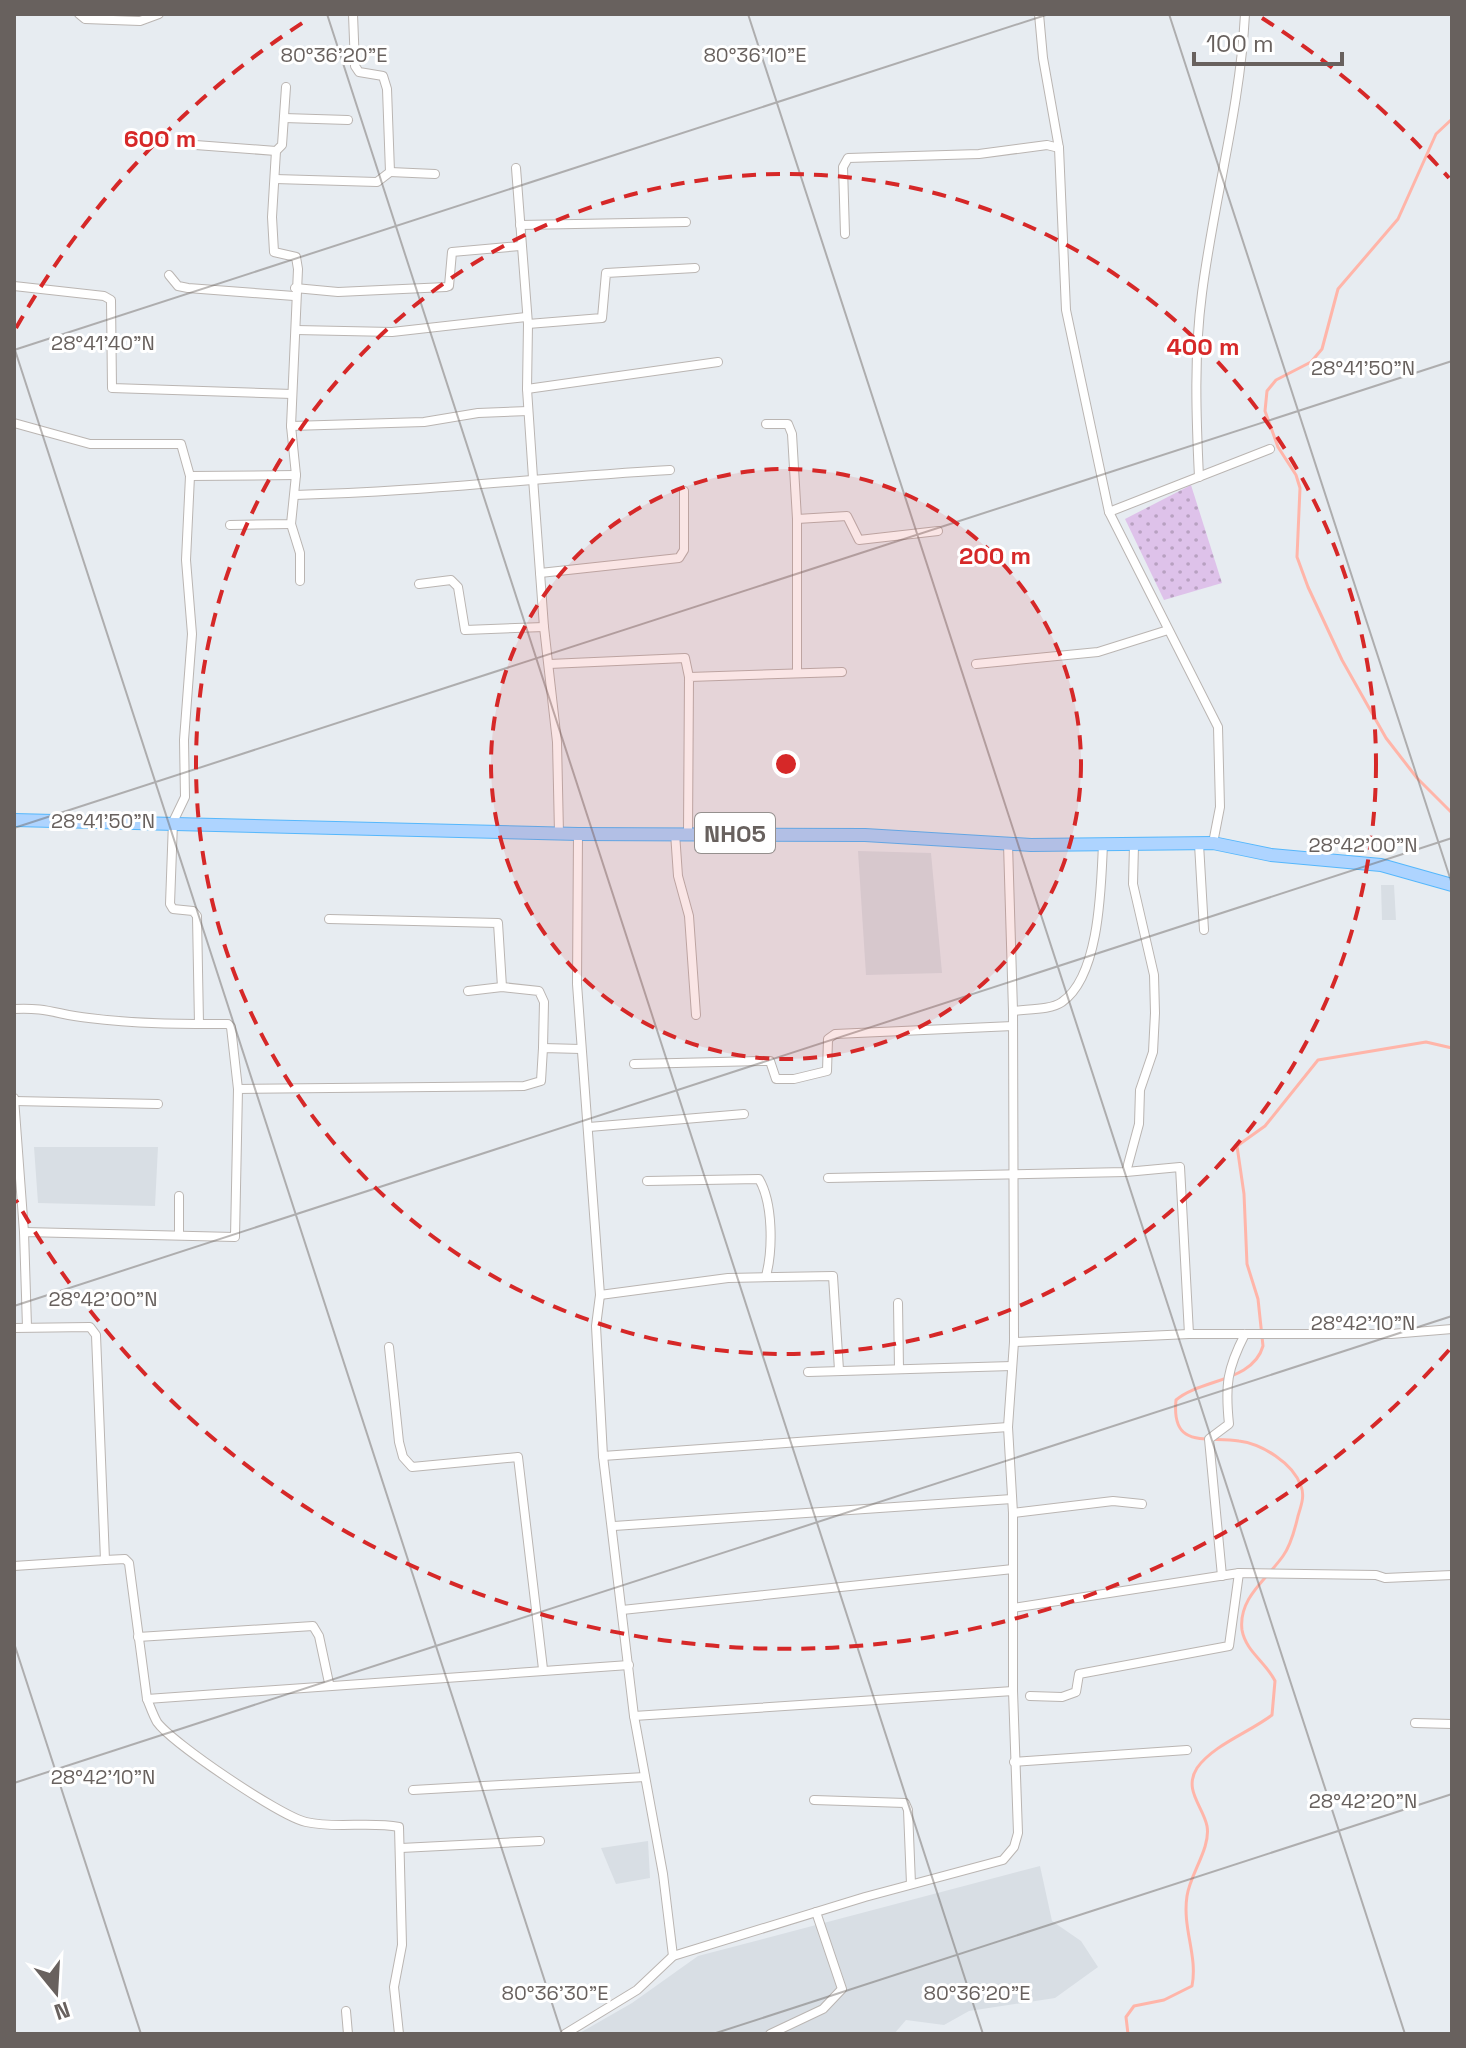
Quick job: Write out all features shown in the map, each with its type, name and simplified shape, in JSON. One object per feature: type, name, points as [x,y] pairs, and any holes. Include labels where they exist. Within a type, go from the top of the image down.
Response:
[{"type":"main road","name":"NH05","points":[[14,820],[578,834],[865,835],[1008,844],[1206,844],[1271,855],[1381,865],[1452,885]]},
{"type":"street","points":[[79,14],[85,19],[140,21],[159,14]]},
{"type":"street","points":[[353,14],[355,66],[359,72],[383,76],[387,89],[390,172]]},
{"type":"street","points":[[1039,14],[1043,58],[1059,148],[1066,310],[1109,512],[1218,727],[1220,807],[1206,844],[1204,930]]},
{"type":"street","points":[[1199,477],[1195,386],[1202,294],[1232,130],[1245,14]]},
{"type":"street","points":[[286,87],[282,145],[276,151],[274,252],[296,257],[291,426],[296,475],[291,524],[300,553],[300,581]]},
{"type":"street","points":[[284,118],[348,120]]},
{"type":"street","points":[[182,144],[276,151]]},
{"type":"street","points":[[845,234],[843,167],[848,158],[979,154],[1047,145],[1059,148]]},
{"type":"street","points":[[516,168],[527,320],[528,411],[544,627],[557,742],[559,833]]},
{"type":"street","points":[[275,179],[377,182],[390,172],[435,174]]},
{"type":"street","points":[[520,225],[686,222]]},
{"type":"street","points":[[169,275],[178,286],[188,288],[338,292],[446,287],[449,286],[452,252],[520,246]]},
{"type":"street","points":[[296,330],[406,331],[448,328],[458,322],[602,318],[606,273],[695,268]]},
{"type":"street","points":[[14,286],[93,294],[111,300],[112,388],[292,394]]},
{"type":"street","points":[[527,389],[718,362]]},
{"type":"street","points":[[291,426],[424,422],[478,413],[528,411]]},
{"type":"street","points":[[14,423],[90,444],[181,444],[190,476],[186,560],[192,634],[184,740],[185,797],[173,822],[170,904],[173,909],[193,911],[197,916],[199,1024]]},
{"type":"street","points":[[766,424],[790,427],[797,519],[797,673]]},
{"type":"street","points":[[1109,512],[1270,449]]},
{"type":"street","points":[[295,495],[393,493],[533,478],[670,470]]},
{"type":"street","points":[[190,476],[296,475]]},
{"type":"street","points":[[540,573],[679,558],[684,550],[684,491]]},
{"type":"street","points":[[797,519],[847,516],[859,540],[938,531]]},
{"type":"street","points":[[230,525],[291,524]]},
{"type":"street","points":[[419,584],[451,580],[458,587],[465,630],[544,627]]},
{"type":"street","points":[[976,664],[1098,652],[1168,630]]},
{"type":"street","points":[[549,664],[685,658],[689,677],[678,876],[689,916],[696,1015]]},
{"type":"street","points":[[689,677],[842,672]]},
{"type":"street","points":[[578,834],[577,984],[600,1295],[596,1326],[603,1456],[614,1526],[634,1716],[663,1874],[673,1956]]},
{"type":"street","points":[[565,2034],[637,1990],[673,1956],[911,1884],[1003,1860],[1014,1847],[1018,1833],[1014,1762],[1013,1513],[1008,1427],[1008,1387],[1014,1342],[1013,1011],[1008,844]]},
{"type":"street","points":[[1013,1011],[1059,1005],[1077,989],[1099,914],[1103,844]]},
{"type":"street","points":[[1126,1172],[1139,1124],[1140,1090],[1153,1052],[1155,1013],[1154,975],[1133,884],[1134,845]]},
{"type":"street","points":[[329,919],[498,923],[502,987]]},
{"type":"street","points":[[238,1089],[524,1086],[541,1081],[544,1002],[539,991],[502,987],[468,991]]},
{"type":"street","points":[[14,1009],[43,1007],[84,1018],[228,1024],[231,1027],[238,1089],[235,1237],[24,1232]]},
{"type":"street","points":[[634,1064],[770,1061],[776,1079],[794,1079],[827,1071],[828,1039],[835,1034],[1013,1026]]},
{"type":"street","points":[[543,1048],[581,1049]]},
{"type":"street","points":[[27,1327],[24,1232],[14,1099],[158,1104]]},
{"type":"street","points":[[589,1127],[744,1114]]},
{"type":"street","points":[[828,1178],[1126,1172],[1180,1167],[1189,1334]]},
{"type":"street","points":[[647,1181],[759,1179],[765,1189],[769,1246],[766,1276]]},
{"type":"street","points":[[179,1196],[179,1234]]},
{"type":"street","points":[[600,1295],[689,1282],[766,1276],[833,1276],[839,1370]]},
{"type":"street","points":[[898,1303],[899,1369]]},
{"type":"street","points":[[14,1328],[90,1327],[96,1335],[105,1560]]},
{"type":"street","points":[[1014,1342],[1189,1334],[1391,1334],[1452,1329]]},
{"type":"street","points":[[1222,1576],[1209,1439],[1229,1424],[1225,1384],[1232,1359],[1245,1334]]},
{"type":"street","points":[[389,1347],[399,1442],[403,1457],[412,1467],[518,1457],[543,1669]]},
{"type":"street","points":[[808,1372],[1012,1366]]},
{"type":"street","points":[[603,1456],[1008,1427]]},
{"type":"street","points":[[614,1526],[1012,1499]]},
{"type":"street","points":[[1013,1513],[1113,1501],[1142,1504]]},
{"type":"street","points":[[14,1566],[125,1559],[129,1563],[147,1699],[157,1722],[179,1744],[264,1803],[302,1822],[396,1826],[401,1831],[402,1945],[394,1987],[399,2034]]},
{"type":"street","points":[[622,1610],[1013,1569]]},
{"type":"street","points":[[1030,1696],[1062,1697],[1076,1692],[1079,1674],[1229,1646],[1239,1573]]},
{"type":"street","points":[[1013,1608],[1239,1573],[1376,1575],[1385,1578],[1452,1575]]},
{"type":"street","points":[[138,1637],[313,1626],[319,1636],[329,1683]]},
{"type":"street","points":[[147,1699],[279,1692],[329,1683],[629,1665]]},
{"type":"street","points":[[634,1716],[1013,1691]]},
{"type":"street","points":[[1415,1723],[1452,1724]]},
{"type":"street","points":[[1014,1762],[1187,1750]]},
{"type":"street","points":[[413,1790],[645,1777]]},
{"type":"street","points":[[814,1800],[905,1803],[908,1810],[911,1884]]},
{"type":"street","points":[[401,1848],[540,1841]]},
{"type":"street","points":[[770,2034],[823,2009],[842,1989],[816,1912]]},
{"type":"street","points":[[346,2011],[348,2034]]},
{"type":"shaded area","points":[[1191,485],[1222,583],[1164,600],[1125,519]]},
{"type":"shaded area","points":[[858,851],[931,853],[942,973],[866,975]]},
{"type":"shaded area","points":[[1381,885],[1394,885],[1396,920],[1382,920]]},
{"type":"shaded area","points":[[34,1147],[158,1147],[155,1206],[38,1203]]},
{"type":"shaded area","points":[[648,1841],[650,1878],[616,1884],[601,1848]]},
{"type":"shaded area","points":[[1040,1866],[1052,1921],[1081,1941],[1098,1967],[1055,1998],[969,2011],[944,2025],[906,2020],[894,2034],[578,2034],[632,2003],[698,1956]]},
{"type":"waterway","points":[[1452,119],[1436,134],[1398,219],[1338,289],[1322,349],[1311,362],[1276,380],[1267,391],[1265,411],[1278,447],[1296,475],[1300,488],[1297,557],[1308,587],[1342,660],[1386,738],[1417,778],[1452,813]]},
{"type":"waterway","points":[[1128,2034],[1126,2017],[1134,2006],[1164,2000],[1192,1986],[1187,1896],[1207,1834],[1205,1819],[1193,1791],[1193,1776],[1212,1752],[1272,1715],[1275,1681],[1244,1638],[1242,1619],[1249,1599],[1288,1547],[1303,1497],[1291,1470],[1267,1450],[1239,1441],[1204,1439],[1185,1434],[1176,1416],[1176,1400],[1249,1367],[1263,1346],[1258,1299],[1247,1264],[1244,1194],[1237,1146],[1265,1126],[1318,1060],[1426,1042],[1452,1048]]}]
